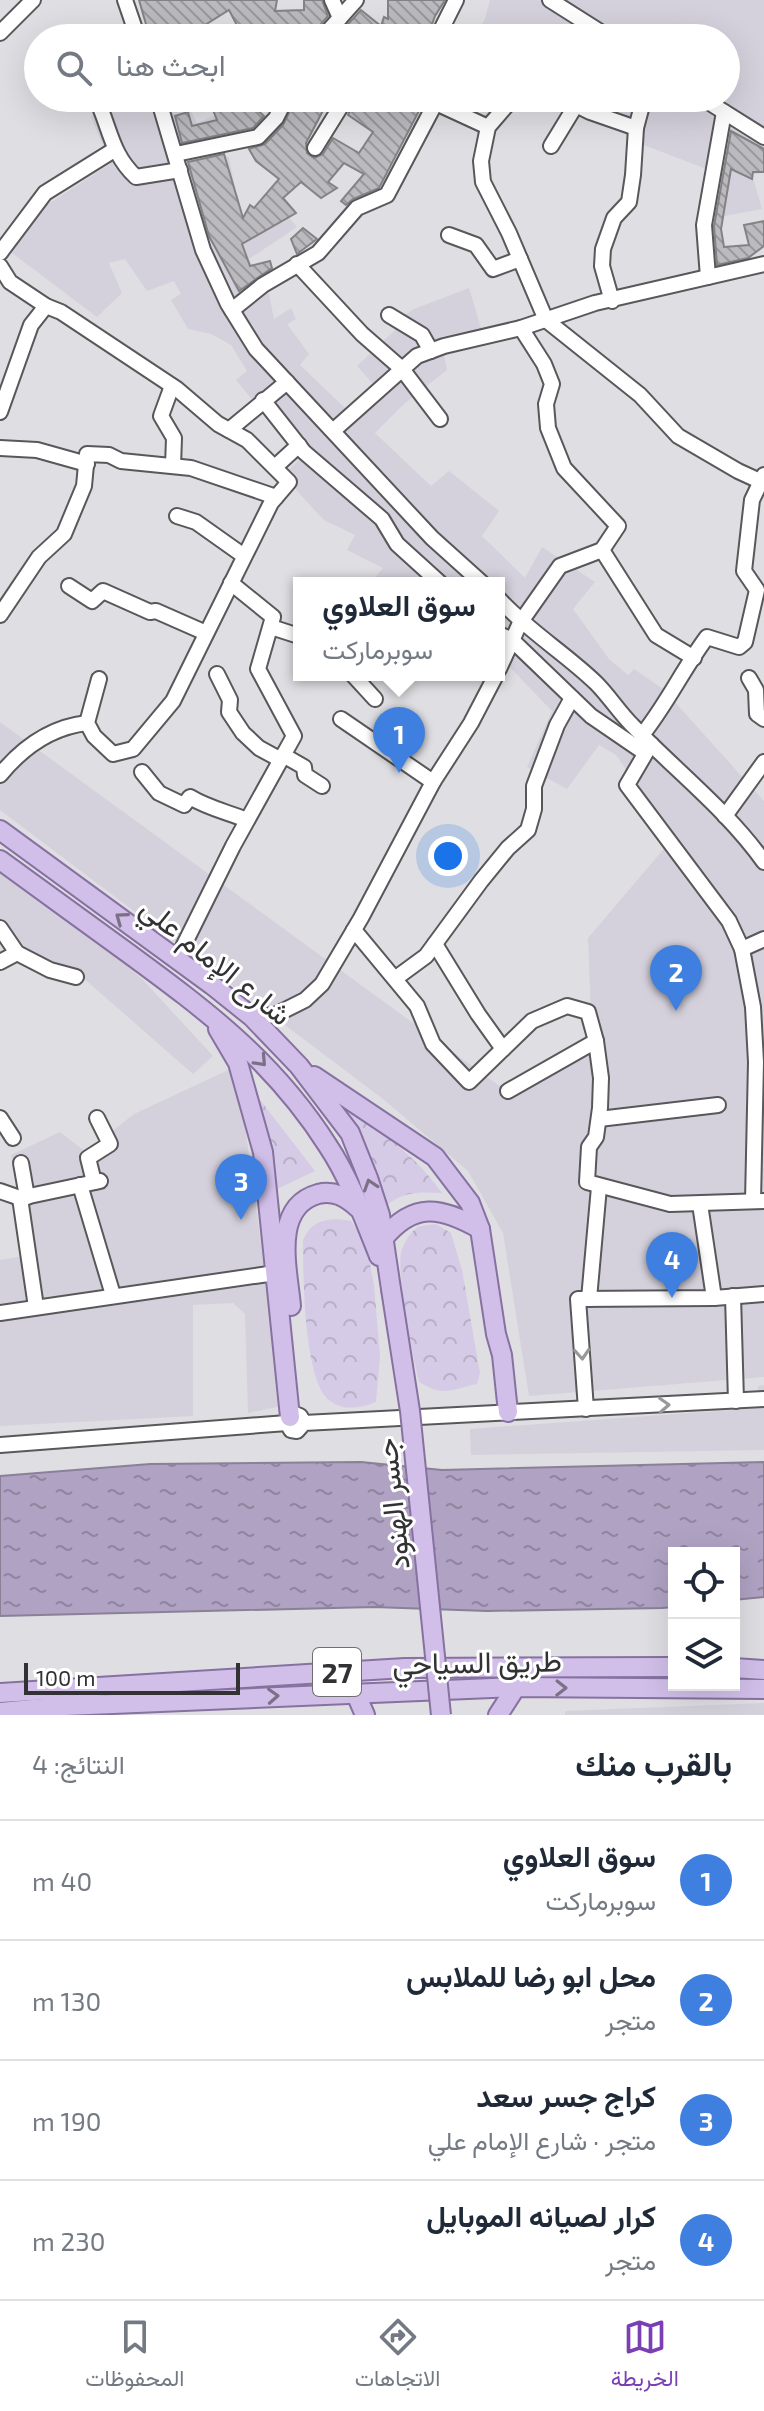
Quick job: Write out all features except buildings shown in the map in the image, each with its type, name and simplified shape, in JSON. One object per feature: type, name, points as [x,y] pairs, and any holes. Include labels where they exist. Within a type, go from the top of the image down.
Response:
[{"type":"main road","name":"شارع الإمام علي","points":[[0,830],[212,985],[252,1017],[299,1066],[350,1133],[380,1215],[391,1289]]},
{"type":"main road","name":"شارع الإمام علي","points":[[1,863],[201,1007],[246,1044],[301,1108],[329,1147],[362,1213],[391,1289]]},
{"type":"main road","points":[[212,985],[201,1007],[238,1063],[263,1152],[275,1273],[295,1420]]},
{"type":"main road","points":[[299,1066],[435,1157],[462,1190],[480,1229],[502,1355],[502,1412]]},
{"type":"main road","points":[[295,1420],[286,1230],[296,1208],[317,1195],[337,1194],[362,1213]]},
{"type":"main road","points":[[383,1239],[394,1226],[409,1216],[426,1211],[443,1211],[480,1229]]},
{"type":"main road","name":"جسر الهنود","points":[[391,1289],[410,1411],[441,1715]]},
{"type":"main road","name":"طريق السياحي","points":[[0,1693],[405,1668],[668,1667]]},
{"type":"main road","points":[[740,1668],[764,1670]]},
{"type":"main road","points":[[498,1715],[516,1687]]},
{"type":"main road","name":"طريق السياحي","points":[[0,1712],[228,1707],[355,1692],[516,1687],[668,1687]]},
{"type":"main road","name":"طريق السياحي","points":[[740,1688],[764,1689]]},
{"type":"main road","points":[[355,1692],[365,1715]]},
{"type":"street","points":[[0,33],[33,0]]},
{"type":"street","points":[[125,0],[133,24]]},
{"type":"street","points":[[332,0],[340,18]]},
{"type":"street","points":[[335,24],[356,0]]},
{"type":"street","points":[[444,24],[456,0]]},
{"type":"street","points":[[550,0],[588,24]]},
{"type":"street","points":[[103,112],[114,150],[136,177],[180,170]]},
{"type":"street","points":[[162,112],[203,250],[232,310],[256,349],[432,538],[475,577]]},
{"type":"street","points":[[176,154],[258,137],[279,112]]},
{"type":"street","points":[[315,148],[337,112]]},
{"type":"street","points":[[232,310],[263,285],[318,253],[357,208],[387,195],[425,112]]},
{"type":"street","points":[[456,112],[488,127]]},
{"type":"street","points":[[501,112],[488,127],[481,161],[483,182],[546,320],[640,395],[678,436],[738,471],[763,479],[752,500],[744,571],[757,590],[745,642],[739,647],[707,637],[672,690],[627,785],[729,921],[756,987],[753,1007],[760,1075],[759,1201],[670,1204],[593,1185]]},
{"type":"street","points":[[551,146],[572,112]]},
{"type":"street","points":[[594,112],[636,128]]},
{"type":"street","points":[[612,301],[602,266],[603,249],[614,218],[629,202],[640,112]]},
{"type":"street","points":[[708,277],[704,225],[724,112],[764,137]]},
{"type":"street","points":[[0,253],[45,193],[114,150]]},
{"type":"street","points":[[449,235],[476,245],[493,269],[520,259]]},
{"type":"street","points":[[297,264],[362,334],[402,369],[440,419]]},
{"type":"street","points":[[334,430],[417,356],[521,328],[595,303],[764,264]]},
{"type":"street","points":[[0,266],[10,282],[46,306],[61,312],[172,386],[218,424],[247,440],[289,482],[276,497],[244,556],[173,701],[133,749],[113,754],[94,736],[87,723],[99,679]]},
{"type":"street","points":[[0,412],[31,325],[46,306]]},
{"type":"street","points":[[389,315],[422,335],[431,351]]},
{"type":"street","points":[[521,328],[544,364],[552,384],[546,404],[548,428],[564,468],[618,526],[602,550],[560,566],[520,623],[506,637],[591,716],[646,744]]},
{"type":"street","points":[[229,430],[287,382]]},
{"type":"street","points":[[172,386],[161,416],[174,438],[173,466]]},
{"type":"street","points":[[263,400],[299,445],[337,483],[382,519],[397,544],[433,577]]},
{"type":"street","points":[[275,467],[299,445]]},
{"type":"street","points":[[0,448],[37,450],[87,464]]},
{"type":"street","points":[[0,613],[39,557],[64,534],[84,486],[87,454],[109,455],[121,461],[191,468],[276,497]]},
{"type":"street","points":[[177,516],[196,522],[244,556]]},
{"type":"street","points":[[602,550],[656,635],[694,658]]},
{"type":"street","points":[[177,959],[247,820],[294,736],[258,669],[273,617],[231,583]]},
{"type":"street","points":[[69,586],[92,601],[103,591],[206,633]]},
{"type":"street","points":[[505,606],[520,623],[596,683],[646,744],[725,816],[764,862]]},
{"type":"street","points":[[271,627],[293,634]]},
{"type":"street","points":[[217,674],[230,700],[229,712],[243,733],[259,748],[304,767],[305,775],[322,786]]},
{"type":"street","points":[[749,678],[756,690],[757,714],[764,719]]},
{"type":"street","points":[[358,681],[375,699]]},
{"type":"street","points":[[252,1017],[275,1015],[305,1000],[322,984],[433,782],[471,723],[493,681]]},
{"type":"street","points":[[396,978],[426,956],[481,881],[508,848],[528,830],[534,809],[534,786],[557,725],[572,698]]},
{"type":"street","points":[[341,719],[433,782]]},
{"type":"street","points":[[3,767],[30,744],[50,733],[68,725],[87,723]]},
{"type":"street","points":[[725,816],[764,762]]},
{"type":"street","points":[[142,772],[159,793],[184,805],[190,797],[209,808],[247,820]]},
{"type":"street","points":[[0,928],[17,953],[50,970],[76,977]]},
{"type":"street","points":[[354,930],[417,1006],[433,1044],[469,1082],[532,1021],[567,1006],[588,1012],[601,1078],[596,1137],[589,1147],[593,1185],[589,1299]]},
{"type":"street","points":[[742,949],[764,939]]},
{"type":"street","points":[[435,944],[503,1049]]},
{"type":"street","points":[[0,962],[17,953]]},
{"type":"street","points":[[508,1091],[596,1041]]},
{"type":"street","points":[[599,1119],[718,1105]]},
{"type":"street","points":[[0,1118],[13,1138]]},
{"type":"street","points":[[97,1118],[110,1144],[88,1158],[113,1295]]},
{"type":"street","points":[[21,1163],[36,1307]]},
{"type":"street","points":[[0,1191],[24,1198],[91,1183]]},
{"type":"street","points":[[700,1204],[714,1298]]},
{"type":"street","points":[[0,1313],[275,1273]]},
{"type":"street","points":[[586,1409],[578,1299],[714,1298],[764,1294]]},
{"type":"street","points":[[733,1296],[736,1401]]},
{"type":"street","points":[[0,1445],[295,1420],[764,1399]]},
{"type":"shaded area","points":[[490,0],[764,0],[764,173],[752,174],[762,209],[703,220],[709,170],[628,139],[628,132],[584,112],[740,112],[740,24],[482,24]]},
{"type":"shaded area","points":[[100,112],[192,112],[197,123],[222,112],[236,112],[243,131],[219,136],[219,155],[229,157],[235,188],[218,199],[227,219],[255,223],[268,193],[297,227],[249,259],[269,294],[274,319],[291,308],[296,319],[287,324],[309,354],[300,365],[346,409],[374,385],[357,366],[396,329],[389,325],[414,309],[469,288],[481,328],[440,337],[447,370],[405,403],[375,433],[431,486],[449,471],[499,511],[482,536],[525,578],[542,547],[595,582],[573,609],[609,659],[628,675],[634,669],[663,689],[764,801],[764,1377],[529,1396],[503,1233],[468,1171],[383,1099],[0,810],[0,722],[505,1090],[592,1040],[588,938],[674,837],[616,755],[599,745],[567,789],[527,767],[552,711],[505,662],[505,577],[375,577],[383,568],[347,550],[355,535],[324,520],[285,473],[301,458],[236,380],[247,371],[231,345],[211,334],[188,329],[171,300],[181,294],[174,281],[147,291],[125,259],[109,263],[122,293],[97,317],[12,253],[39,210],[110,164],[91,116]]},
{"type":"shaded area","points":[[0,862],[46,895],[143,980],[213,1056],[193,1074],[81,976],[13,953],[0,937]]},
{"type":"shaded area","points":[[237,1066],[286,1405],[248,1413],[245,1314],[233,1303],[193,1305],[193,1416],[0,1426],[0,1260],[30,1255],[11,1155],[60,1132],[86,1152],[134,1114]]},
{"type":"shaded area","points":[[764,1385],[764,1450],[471,1455],[470,1429],[759,1408],[758,1386]]},
{"type":"shaded area","points":[[764,1703],[764,1715],[565,1715],[565,1711]]},
{"type":"green space","points":[[257,1096],[315,1171],[277,1189]]},
{"type":"green space","points":[[340,1103],[408,1155],[442,1193],[406,1195],[387,1205],[363,1138]]},
{"type":"green space","points":[[338,1219],[351,1221],[366,1242],[374,1285],[380,1356],[376,1402],[356,1407],[342,1407],[324,1395],[312,1364],[306,1320],[303,1240],[317,1224]]},
{"type":"green space","points":[[436,1224],[451,1233],[462,1270],[480,1373],[477,1384],[447,1391],[419,1382],[401,1281],[401,1252],[408,1238],[418,1227]]},
{"type":"water","points":[[361,1462],[442,1470],[764,1462],[764,1597],[740,1599],[740,1547],[668,1547],[668,1608],[487,1611],[374,1607],[0,1616],[0,1476],[150,1464]]},
{"type":"place","name":"سوق العلاوي","points":[[399,773]]},
{"type":"place","name":"محل ابو رضا للملابس","points":[[676,1011]]},
{"type":"place","name":"كراج جسر سعد","points":[[241,1220]]},
{"type":"place","name":"كرار لصيانه الموبايل","points":[[672,1298]]}]
